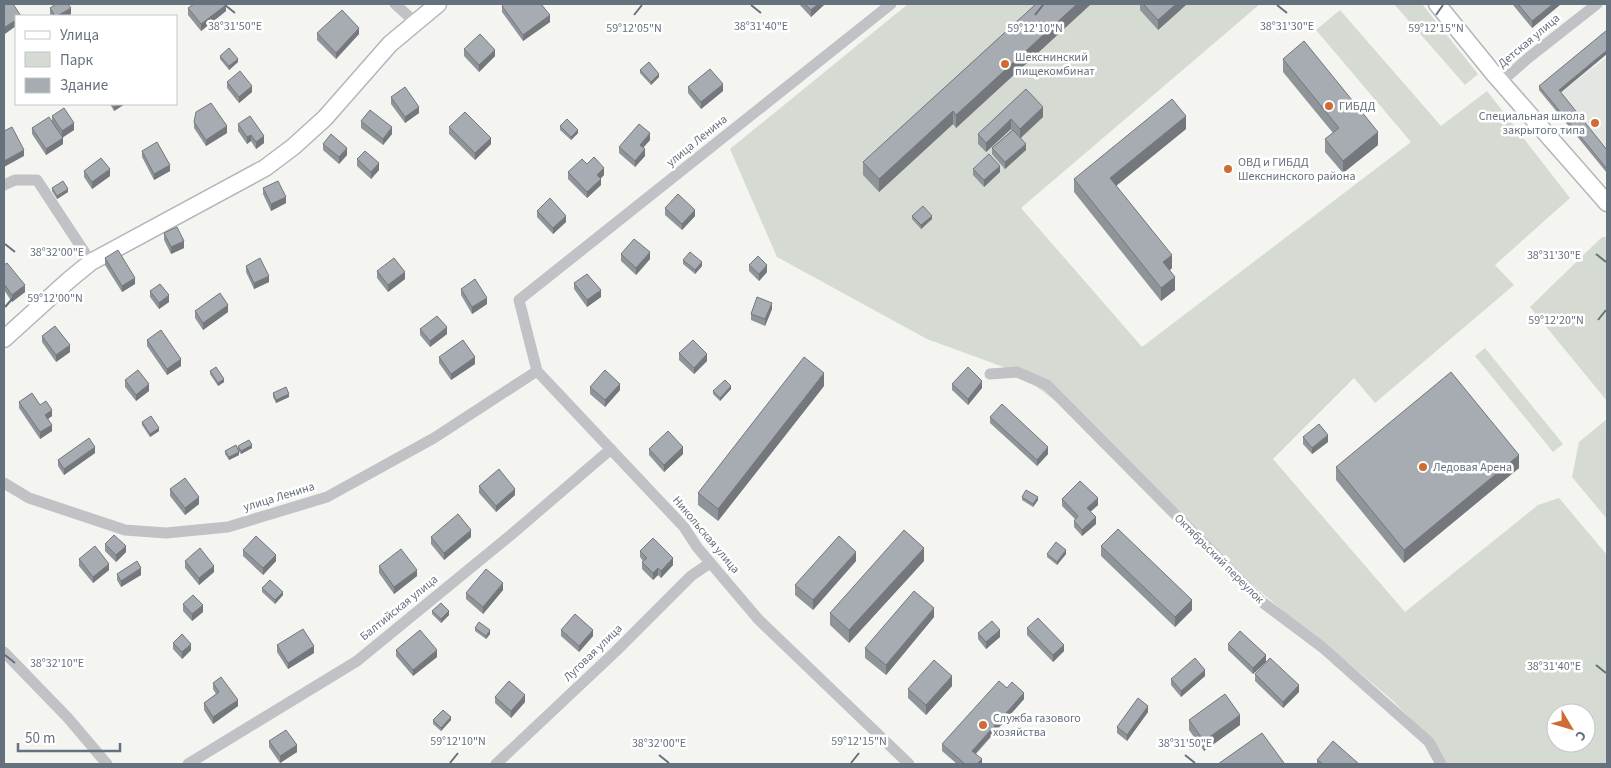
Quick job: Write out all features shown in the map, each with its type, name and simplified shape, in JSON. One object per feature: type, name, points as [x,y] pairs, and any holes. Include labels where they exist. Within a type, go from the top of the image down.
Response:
[{"type":"street","points":[[395,4],[415,22]]},
{"type":"street","points":[[4,339],[91,262],[265,168],[293,147],[325,118],[390,44],[438,4]]},
{"type":"street","name":"улица Ленина","points":[[519,300],[891,4]]},
{"type":"street","points":[[1437,4],[1607,203]]},
{"type":"street","name":"Детская улица","points":[[1502,82],[1527,59],[1597,4]]},
{"type":"street","points":[[4,185],[15,180],[37,180],[91,262]]},
{"type":"street","name":"Никольская улица","points":[[519,300],[537,371],[684,527],[697,547],[758,619],[909,764]]},
{"type":"street","name":"улица Ленина","points":[[4,482],[29,498],[125,530],[166,533],[228,527],[328,497],[434,438],[537,371]]},
{"type":"street","name":"Октябрьский переулок","points":[[990,374],[1017,372],[1047,385],[1262,602],[1322,647],[1429,742],[1441,764]]},
{"type":"street","name":"Балтийская улица","points":[[188,764],[357,661],[512,534],[611,449]]},
{"type":"street","name":"Луговая улица","points":[[496,764],[616,652],[691,576],[710,563]]},
{"type":"street","points":[[4,652],[68,718],[107,764]]},
{"type":"shaded area","name":"Специальная школа закрытого типа","points":[[1607,57],[1607,153],[1559,94]]},
{"type":"green space","points":[[908,4],[1260,4],[1021,208],[1142,347],[1411,142],[1316,30],[1340,10],[1441,126],[1487,91],[1570,198],[1495,265],[1514,285],[1375,403],[1354,378],[1273,459],[1405,612],[1538,505],[1559,498],[1607,555],[1607,764],[1447,764],[1434,742],[1392,700],[1252,584],[1102,436],[1017,372],[927,339],[777,257],[730,149]]},
{"type":"green space","points":[[1394,4],[1422,4],[1478,74],[1465,85]]},
{"type":"green space","points":[[1602,237],[1607,237],[1607,401],[1530,307]]},
{"type":"green space","points":[[1485,348],[1563,444],[1553,452],[1475,356]]},
{"type":"green space","points":[[1607,419],[1607,519],[1572,477],[1579,442]]},
{"type":"building","points":[[4,4],[13,4],[20,15],[15,15],[15,21],[4,26]]},
{"type":"building","points":[[56,4],[68,4],[71,8],[59,15],[54,15],[50,8]]},
{"type":"building","points":[[194,4],[226,5],[201,24],[188,8]]},
{"type":"building","points":[[504,4],[541,4],[550,15],[523,35],[502,6]]},
{"type":"building","points":[[805,4],[818,4],[811,10]]},
{"type":"building","points":[[1036,4],[1077,4],[956,115],[953,111],[879,179],[863,162]]},
{"type":"building","points":[[1143,4],[1176,4],[1158,20]]},
{"type":"building","points":[[1518,4],[1553,4],[1532,21]]},
{"type":"building","points":[[342,10],[359,28],[336,53],[317,33]]},
{"type":"building","points":[[1607,30],[1607,50],[1559,90],[1607,150],[1607,169],[1539,86]]},
{"type":"building","points":[[480,34],[495,50],[479,65],[464,49]]},
{"type":"building","name":"ГИБДД","points":[[1304,41],[1378,132],[1343,161],[1325,139],[1339,128],[1283,59]]},
{"type":"building","points":[[229,48],[238,59],[229,66],[220,56]]},
{"type":"building","points":[[649,62],[659,74],[651,82],[640,70]]},
{"type":"building","points":[[710,69],[723,84],[701,102],[688,87]]},
{"type":"building","points":[[240,71],[252,86],[239,97],[227,82]]},
{"type":"building","points":[[405,87],[419,107],[405,117],[391,97]]},
{"type":"building","points":[[1026,89],[1043,107],[1020,129],[1011,119],[986,143],[978,134]]},
{"type":"building","points":[[1172,99],[1186,116],[1110,178],[1172,255],[1163,262],[1175,277],[1161,288],[1074,179]]},
{"type":"building","points":[[211,103],[227,126],[206,140],[194,122],[196,112]]},
{"type":"building","points":[[64,108],[74,123],[62,131],[52,116]]},
{"type":"building","points":[[370,110],[392,127],[383,139],[361,121]]},
{"type":"building","points":[[465,112],[491,138],[475,153],[449,127]]},
{"type":"building","points":[[250,116],[264,136],[256,142],[251,135],[247,137],[238,124]]},
{"type":"building","points":[[49,117],[63,138],[46,149],[32,128]]},
{"type":"building","points":[[567,119],[578,130],[571,137],[560,126]]},
{"type":"building","points":[[639,124],[650,133],[640,145],[645,149],[635,161],[619,147]]},
{"type":"building","points":[[12,127],[24,150],[4,161],[4,131]]},
{"type":"building","points":[[1013,130],[1026,144],[1005,162],[992,148]]},
{"type":"building","points":[[331,134],[347,148],[339,157],[323,144]]},
{"type":"building","points":[[157,142],[170,165],[154,174],[142,151]]},
{"type":"building","points":[[365,151],[379,163],[371,172],[357,159]]},
{"type":"building","points":[[989,154],[1000,166],[984,180],[973,169]]},
{"type":"building","points":[[594,157],[604,168],[597,175],[601,179],[587,192],[568,172],[582,159],[587,164]]},
{"type":"building","points":[[101,158],[110,169],[92,182],[84,171]]},
{"type":"building","points":[[63,181],[68,189],[57,196],[52,188]]},
{"type":"building","points":[[278,181],[286,197],[271,204],[263,188]]},
{"type":"building","points":[[678,194],[695,210],[682,224],[665,208]]},
{"type":"building","points":[[550,198],[566,216],[553,228],[537,211]]},
{"type":"building","points":[[923,206],[932,216],[921,225],[912,216]]},
{"type":"building","points":[[177,227],[184,241],[171,247],[164,233]]},
{"type":"building","points":[[634,239],[650,252],[636,268],[621,254]]},
{"type":"building","points":[[118,250],[135,278],[122,286],[105,258]]},
{"type":"building","points":[[690,252],[702,262],[695,270],[683,260]]},
{"type":"building","points":[[758,256],[767,265],[759,274],[749,265]]},
{"type":"building","points":[[260,258],[269,276],[254,283],[246,266]]},
{"type":"building","points":[[394,258],[405,272],[388,285],[377,271]]},
{"type":"building","points":[[7,263],[25,285],[12,295],[4,284],[4,265]]},
{"type":"building","points":[[587,274],[601,290],[587,300],[574,283]]},
{"type":"building","points":[[475,279],[487,298],[472,307],[461,289]]},
{"type":"building","points":[[160,284],[169,295],[159,303],[150,291]]},
{"type":"building","points":[[220,293],[228,305],[203,323],[195,311]]},
{"type":"building","points":[[757,297],[772,303],[765,319],[751,314]]},
{"type":"building","points":[[437,316],[447,327],[430,341],[420,329]]},
{"type":"building","points":[[55,326],[70,345],[56,355],[42,336]]},
{"type":"building","points":[[161,330],[181,359],[167,369],[147,340]]},
{"type":"building","points":[[463,340],[475,357],[451,374],[439,357]]},
{"type":"building","points":[[693,340],[707,354],[694,368],[679,353]]},
{"type":"building","points":[[804,357],[824,373],[718,509],[698,493]]},
{"type":"building","points":[[216,367],[224,379],[218,383],[210,371]]},
{"type":"building","points":[[968,367],[982,381],[968,399],[952,384]]},
{"type":"building","points":[[138,370],[149,384],[136,395],[125,380]]},
{"type":"building","points":[[605,370],[620,384],[605,400],[590,387]]},
{"type":"building","name":"Ледовая Арена","points":[[1451,372],[1519,455],[1404,550],[1336,467]]},
{"type":"building","points":[[725,380],[731,386],[720,398],[713,391]]},
{"type":"building","points":[[286,387],[289,394],[276,400],[273,393]]},
{"type":"building","points":[[32,393],[40,405],[46,401],[52,410],[45,415],[52,425],[40,432],[19,402]]},
{"type":"building","points":[[1002,404],[1048,447],[1037,460],[990,417]]},
{"type":"building","points":[[151,416],[159,428],[150,434],[142,422]]},
{"type":"building","points":[[1319,424],[1328,435],[1312,448],[1303,437]]},
{"type":"building","points":[[668,431],[683,447],[664,465],[649,449]]},
{"type":"building","points":[[89,438],[95,447],[64,469],[58,460]]},
{"type":"building","points":[[249,440],[252,445],[241,451],[238,446]]},
{"type":"building","points":[[236,445],[239,452],[229,457],[225,451]]},
{"type":"building","points":[[499,469],[515,489],[496,506],[479,486]]},
{"type":"building","points":[[185,478],[199,497],[185,508],[170,489]]},
{"type":"building","points":[[1080,481],[1098,498],[1087,508],[1096,517],[1082,530],[1074,521],[1078,516],[1062,499]]},
{"type":"building","points":[[1026,490],[1038,497],[1033,504],[1022,497]]},
{"type":"building","points":[[458,514],[471,530],[444,553],[431,537]]},
{"type":"building","points":[[1118,529],[1192,600],[1175,617],[1101,546]]},
{"type":"building","points":[[904,530],[924,548],[849,630],[830,613]]},
{"type":"building","points":[[114,535],[126,546],[116,555],[105,544]]},
{"type":"building","points":[[256,536],[276,555],[263,568],[243,550]]},
{"type":"building","points":[[839,536],[856,552],[813,600],[795,585]]},
{"type":"building","points":[[653,538],[673,558],[661,571],[658,568],[653,573],[642,562],[647,558],[640,551]]},
{"type":"building","points":[[1056,542],[1066,550],[1057,562],[1047,554]]},
{"type":"building","points":[[95,546],[109,564],[93,577],[79,559]]},
{"type":"building","points":[[200,548],[214,566],[199,578],[185,561]]},
{"type":"building","points":[[401,549],[417,570],[394,587],[379,566]]},
{"type":"building","points":[[137,561],[141,568],[121,581],[117,574]]},
{"type":"building","points":[[486,569],[503,583],[483,607],[466,593]]},
{"type":"building","points":[[270,580],[283,592],[275,600],[262,588]]},
{"type":"building","points":[[914,591],[934,608],[886,665],[865,648]]},
{"type":"building","points":[[193,595],[203,605],[192,614],[183,604]]},
{"type":"building","points":[[441,603],[449,611],[441,619],[432,611]]},
{"type":"building","points":[[575,614],[593,630],[579,646],[561,630]]},
{"type":"building","points":[[1038,618],[1064,645],[1053,655],[1027,628]]},
{"type":"building","points":[[992,621],[1000,630],[986,642],[978,633]]},
{"type":"building","points":[[479,622],[490,630],[486,636],[475,628]]},
{"type":"building","points":[[303,629],[314,646],[288,663],[277,645]]},
{"type":"building","points":[[420,630],[437,650],[413,670],[396,650]]},
{"type":"building","points":[[1240,631],[1266,655],[1253,668],[1228,644]]},
{"type":"building","points":[[182,634],[191,644],[182,652],[173,643]]},
{"type":"building","points":[[1195,658],[1205,670],[1181,691],[1171,679]]},
{"type":"building","points":[[1270,658],[1299,685],[1283,702],[1255,674]]},
{"type":"building","points":[[934,660],[952,676],[926,705],[908,689]]},
{"type":"building","points":[[221,677],[238,700],[213,717],[204,703],[219,692],[213,683]]},
{"type":"building","points":[[509,681],[525,695],[511,711],[495,697]]},
{"type":"building","name":"Служба газового хозяйства","points":[[999,681],[1007,688],[1012,682],[1024,693],[972,751],[982,759],[977,764],[965,764],[942,744]]},
{"type":"building","points":[[1225,694],[1240,715],[1204,741],[1189,720]]},
{"type":"building","points":[[1138,698],[1148,706],[1127,735],[1117,727]]},
{"type":"building","points":[[443,710],[451,717],[441,728],[433,720]]},
{"type":"building","points":[[286,730],[297,745],[280,756],[269,741]]},
{"type":"building","points":[[1262,733],[1284,763],[1218,764]]},
{"type":"building","points":[[1333,741],[1359,764],[1323,764],[1317,760]]},
{"type":"place","name":"Шекснинский пищекомбинат","points":[[1005,64]]},
{"type":"place","name":"ГИБДД","points":[[1329,106]]},
{"type":"place","name":"Специальная школа закрытого типа","points":[[1595,123]]},
{"type":"place","name":"ОВД и ГИБДД Шекснинского района","points":[[1228,169]]},
{"type":"place","name":"Ледовая Арена","points":[[1423,467]]},
{"type":"place","name":"Служба газового хозяйства","points":[[983,725]]}]
